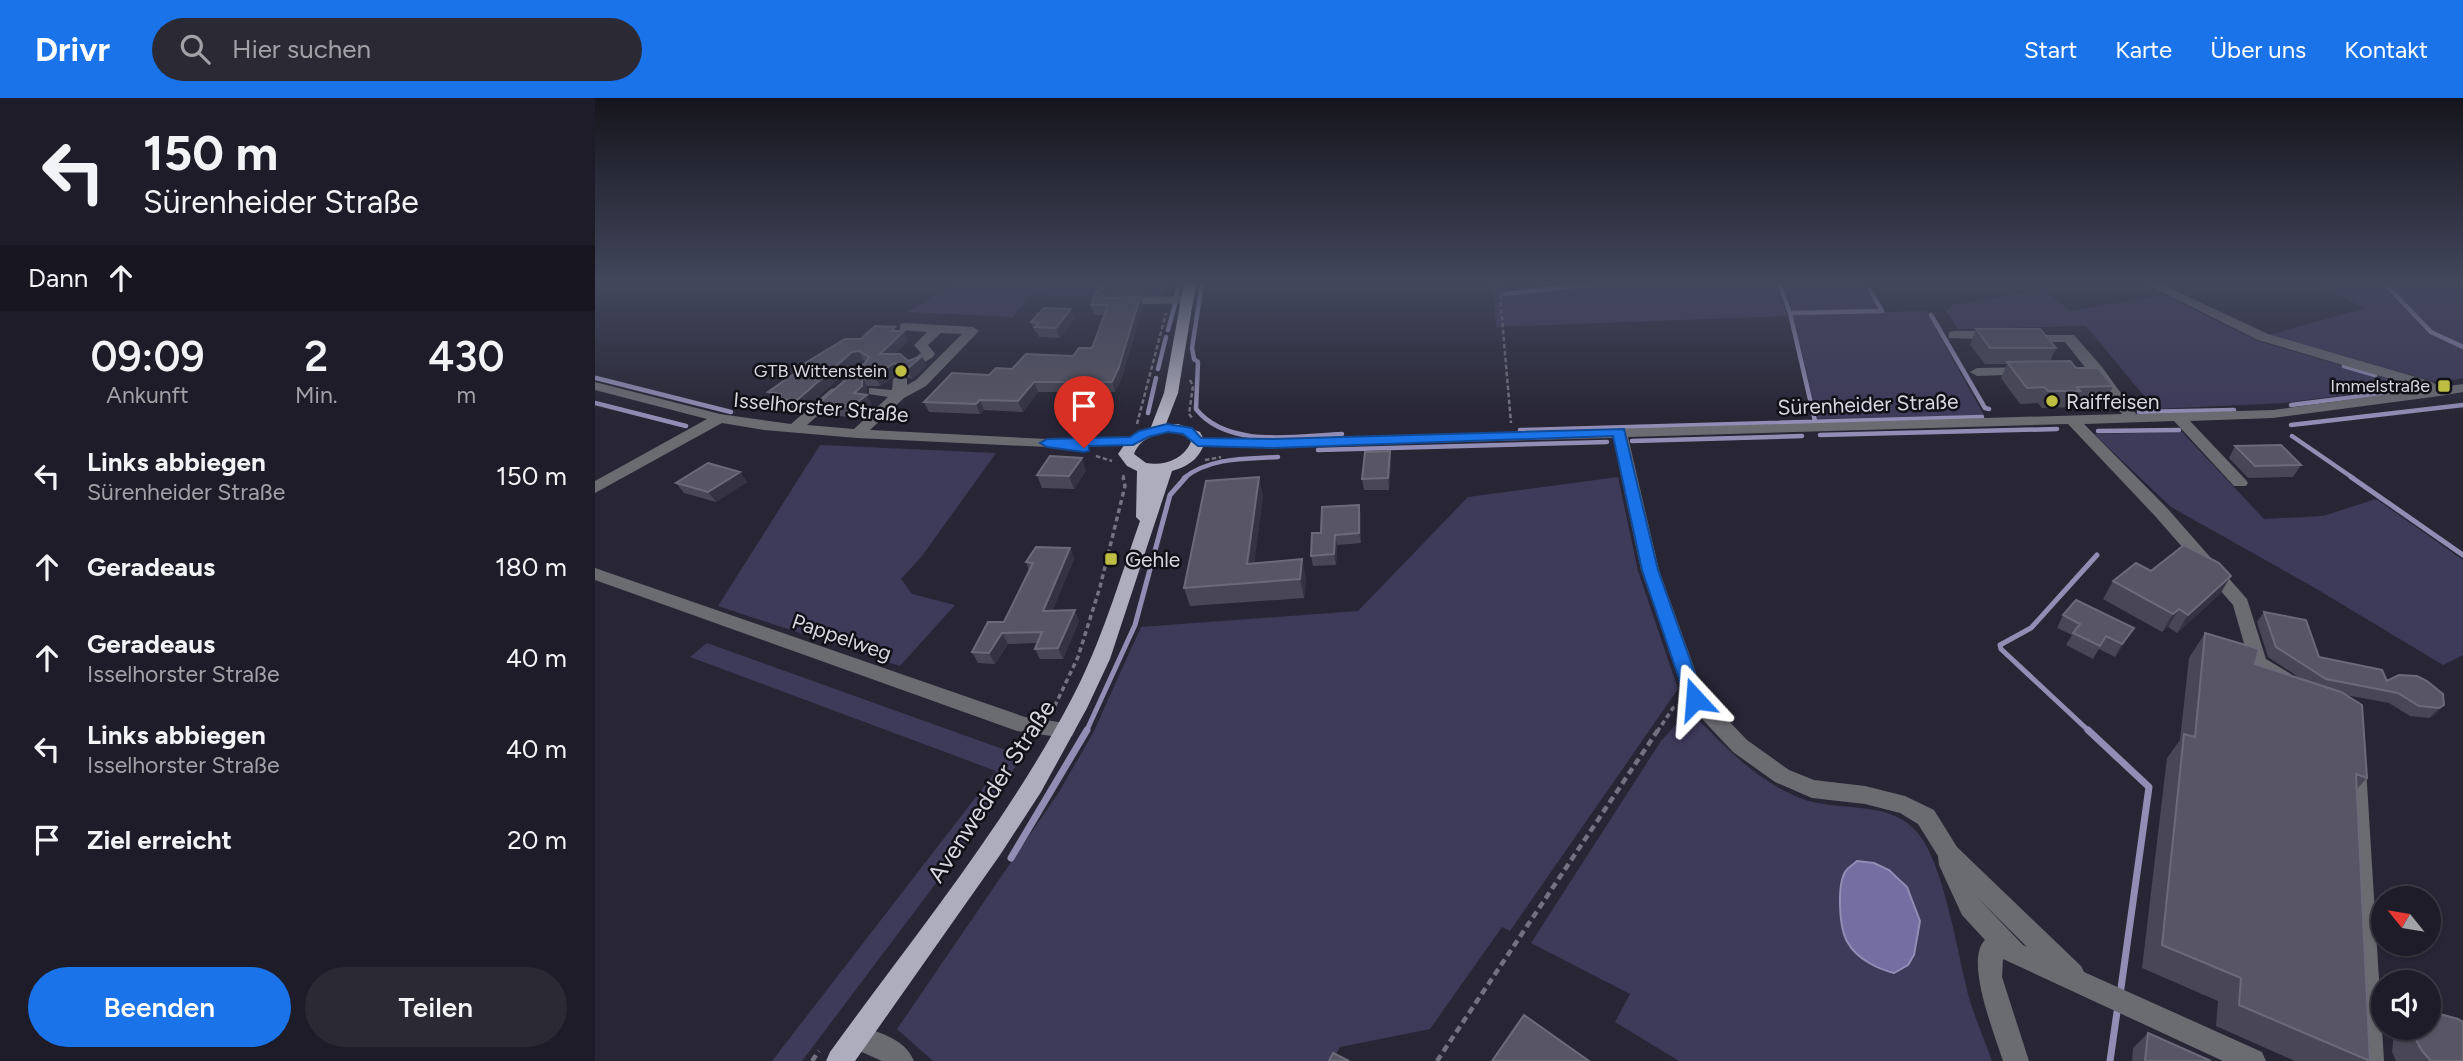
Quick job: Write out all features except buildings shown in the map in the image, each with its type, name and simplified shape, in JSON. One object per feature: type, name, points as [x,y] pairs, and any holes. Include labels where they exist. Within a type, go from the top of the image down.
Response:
[{"type":"main road","points":[[1157,430],[1171,393],[1182,328]]},
{"type":"main road","points":[[1171,393],[1178,415],[1178,428]]},
{"type":"main road","points":[[1178,428],[1195,435],[1196,447],[1188,458],[1166,467],[1145,468],[1135,465],[1130,448],[1157,430],[1178,428]]},
{"type":"main road","name":"Avenwedder Straße","points":[[830,1056],[857,1037],[1033,786],[1055,729],[1101,659],[1166,467]]},
{"type":"main road","name":"Avenwedder Straße","points":[[1144,527],[1145,468]]},
{"type":"street","points":[[857,434],[899,395],[921,383],[973,331],[921,328]]},
{"type":"street","points":[[2244,328],[2263,337],[2425,384],[2441,392]]},
{"type":"street","points":[[928,354],[921,345],[938,329]]},
{"type":"street","points":[[1954,335],[1979,335],[1995,340],[2069,338],[2090,370],[2132,418]]},
{"type":"street","points":[[914,365],[928,354],[948,356]]},
{"type":"street","points":[[1977,372],[2044,371]]},
{"type":"street","points":[[899,395],[900,379]]},
{"type":"street","points":[[794,429],[849,385]]},
{"type":"street","name":"Isselhorster Straße","points":[[595,386],[720,418],[794,429],[1130,448]]},
{"type":"street","name":"Sürenheider Straße","points":[[1196,447],[1221,451],[1273,443],[2273,414],[2461,390]]},
{"type":"street","points":[[874,391],[899,395]]},
{"type":"street","points":[[2178,417],[2239,483]]},
{"type":"street","points":[[595,488],[720,418]]},
{"type":"street","points":[[2072,420],[2161,512],[2241,603],[2259,663],[2301,691]]},
{"type":"street","points":[[1619,432],[1650,570],[1695,699],[1739,746],[1781,776],[1812,789],[1865,794],[1905,805],[1926,817],[1949,854],[2082,984]]},
{"type":"street","name":"Pappelweg","points":[[601,576],[1024,725],[1055,729]]},
{"type":"street","points":[[2355,752],[2371,1061]]},
{"type":"street","points":[[1949,854],[1950,865],[1970,906],[2014,953],[2253,1061]]},
{"type":"street","points":[[2004,943],[1991,949],[1990,977],[2016,1061]]},
{"type":"street","points":[[857,1037],[888,1050],[901,1061]]},
{"type":"path","points":[[1139,418],[1162,328]]},
{"type":"path","points":[[1503,328],[1512,436]]},
{"type":"path","points":[[1189,414],[1193,386],[1190,380],[1191,368]]},
{"type":"path","points":[[1055,729],[1100,587],[1125,486]]},
{"type":"path","points":[[1437,1061],[1674,708],[1695,699]]},
{"type":"path","points":[[812,1061],[830,1056]]},
{"type":"shaded area","points":[[1796,328],[1935,328],[1984,415],[1817,419]]},
{"type":"shaded area","points":[[2088,328],[2231,328],[2258,341],[2406,384],[2406,387],[2285,403],[2155,409]]},
{"type":"shaded area","points":[[2294,328],[2425,328],[2463,348],[2463,378],[2440,383],[2269,335]]},
{"type":"shaded area","points":[[2429,328],[2463,328],[2463,346]]},
{"type":"shaded area","points":[[2182,432],[2264,519],[2323,516],[2376,499],[2463,560],[2463,655],[2443,665],[2315,588],[2171,507],[2094,434]]},
{"type":"shaded area","points":[[820,445],[996,453],[922,556],[901,579],[912,594],[955,605],[900,666],[718,606]]},
{"type":"shaded area","points":[[1618,477],[1638,571],[1678,689],[1510,931],[1502,927],[1430,1029],[1340,1047],[1332,1061],[933,1061],[897,1029],[1059,792],[1093,733],[1141,627],[1358,611],[1468,497]]},
{"type":"shaded area","points":[[707,643],[1022,756],[967,842],[802,1061],[772,1061],[996,771],[690,657]]},
{"type":"shaded area","points":[[1689,710],[1740,760],[1784,790],[1815,802],[1890,814],[1915,830],[1925,844],[1942,886],[1970,1001],[1992,1061],[1679,1061],[1615,1022],[1630,994],[1531,943],[1661,741]]},
{"type":"shaded area","points":[[1857,861],[1874,863],[1889,870],[1907,887],[1920,921],[1914,955],[1908,965],[1894,973],[1862,958],[1852,949],[1845,937],[1841,918],[1842,879],[1845,872]]},
{"type":"waterway","points":[[1195,328],[1192,348],[1194,359],[1198,362],[1196,409],[1210,422],[1226,430],[1264,437],[1342,434]]},
{"type":"waterway","points":[[1793,328],[1815,421]]},
{"type":"waterway","points":[[1939,328],[1985,408],[1989,409]]},
{"type":"waterway","points":[[2427,328],[2463,347]]},
{"type":"waterway","points":[[1158,369],[1166,337]]},
{"type":"waterway","points":[[2344,366],[2375,375]]},
{"type":"waterway","points":[[596,378],[731,412]]},
{"type":"waterway","points":[[1148,413],[1156,378]]},
{"type":"waterway","points":[[2291,405],[2418,389],[2415,386]]},
{"type":"waterway","points":[[595,403],[686,426]]},
{"type":"waterway","points":[[2291,425],[2463,405]]},
{"type":"waterway","points":[[2139,412],[2234,410]]},
{"type":"waterway","points":[[1520,430],[1982,417]]},
{"type":"waterway","points":[[1820,435],[2057,429]]},
{"type":"waterway","points":[[2098,431],[2179,430]]},
{"type":"waterway","points":[[1632,441],[1802,436]]},
{"type":"waterway","points":[[2292,436],[2353,478]]},
{"type":"waterway","points":[[1318,450],[1607,442]]},
{"type":"waterway","points":[[1184,478],[1194,471],[1217,463],[1278,457]]},
{"type":"waterway","points":[[1087,731],[1135,625],[1170,495],[1186,477]]},
{"type":"waterway","points":[[2351,477],[2463,555]]},
{"type":"waterway","points":[[2090,732],[2001,649],[2000,645],[2031,628],[2097,555]]},
{"type":"waterway","points":[[2088,730],[2149,787],[2121,988]]},
{"type":"waterway","points":[[1011,858],[1087,731]]},
{"type":"waterway","points":[[2110,1061],[2117,1012]]},
{"type":"place","name":"GTB Wittenstein","points":[[901,371]]},
{"type":"place","name":"Immelstraße","points":[[2444,386]]},
{"type":"place","name":"Raiffeisen","points":[[2052,401]]},
{"type":"place","name":"Gehle","points":[[1111,559]]},
{"type":"route","points":[[1084,448],[1047,443],[1133,441],[1143,434],[1167,428],[1188,431],[1195,435],[1198,442],[1273,443],[1619,432],[1650,570],[1695,699]]}]
